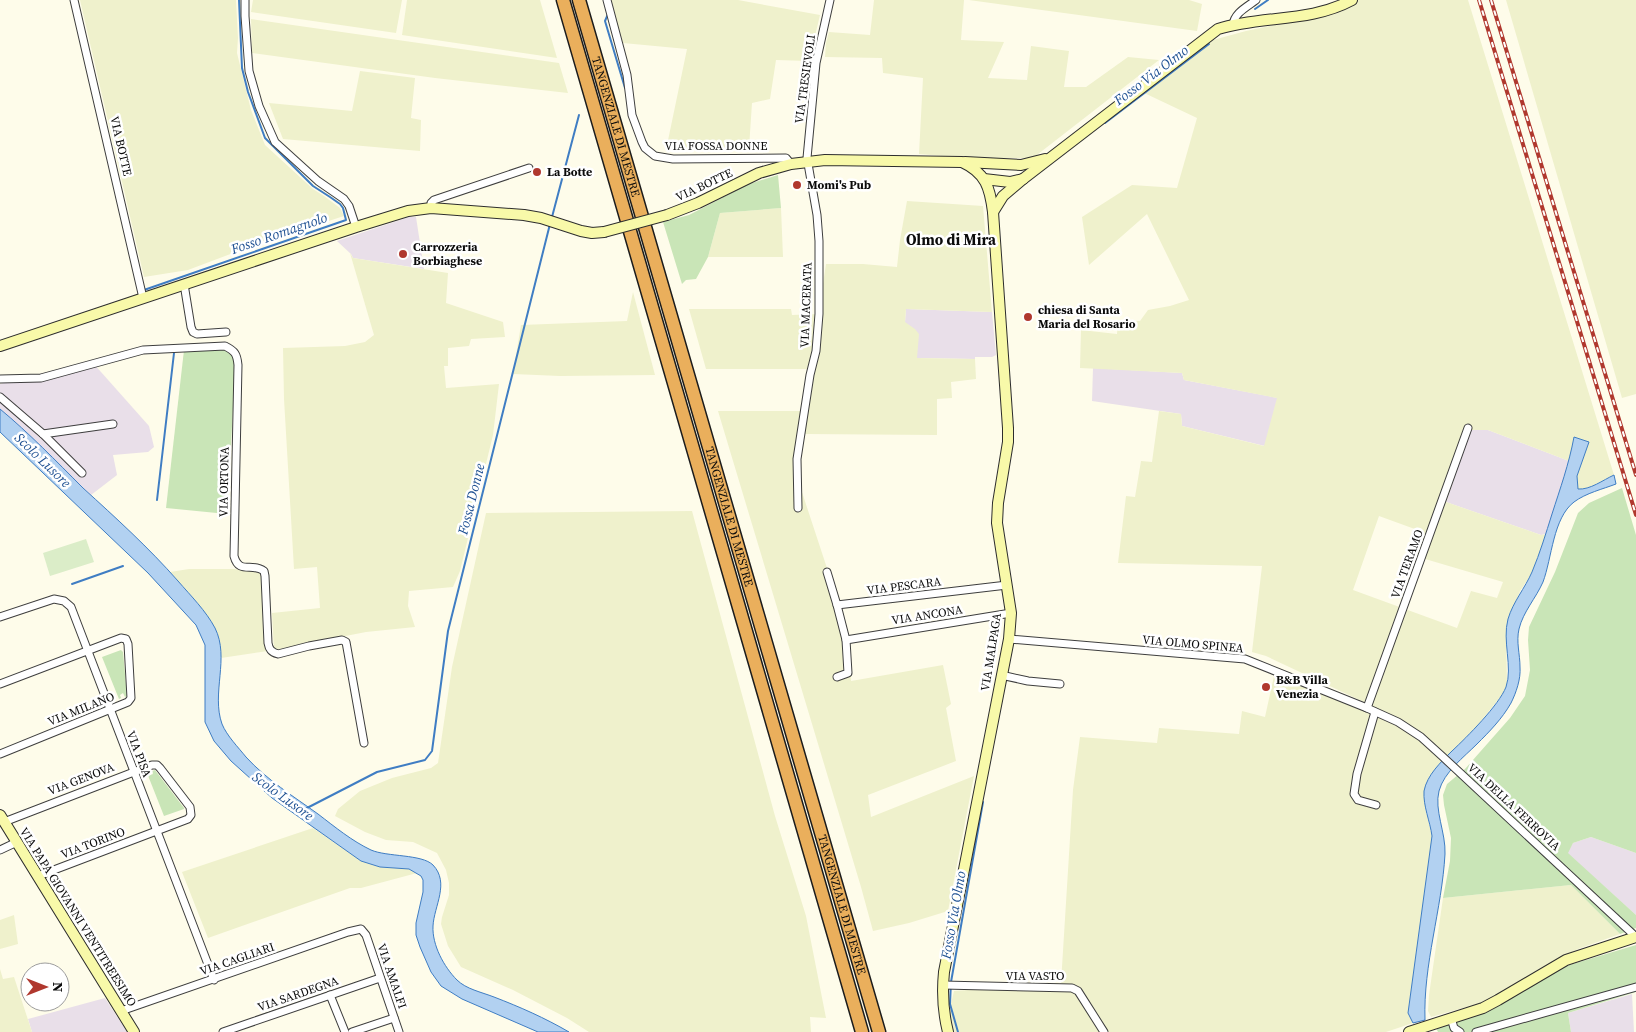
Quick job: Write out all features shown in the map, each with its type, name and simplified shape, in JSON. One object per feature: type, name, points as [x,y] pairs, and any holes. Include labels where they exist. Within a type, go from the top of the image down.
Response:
[{"type":"highway","name":"TANGENZIALE DI MESTRE","points":[[563,0],[862,1032]]},
{"type":"highway","name":"TANGENZIALE DI MESTRE","points":[[579,0],[879,1032]]},
{"type":"street","name":"VIA BOTTE","points":[[74,0],[143,298]]},
{"type":"street","points":[[245,0],[249,71],[259,106],[271,136],[318,182],[344,199],[349,206],[356,227]]},
{"type":"street","name":"VIA TRESIEVOLI","points":[[807,161],[816,63],[830,0]]},
{"type":"street","points":[[1232,24],[1238,14],[1256,0]]},
{"type":"street","points":[[993,212],[1003,196],[1050,157],[1218,29],[1232,24],[1312,15],[1352,0]]},
{"type":"street","name":"VIA FOSSA DONNE","points":[[607,2],[627,75],[632,115],[642,142],[649,152],[655,156],[673,159],[786,158],[792,164]]},
{"type":"street","points":[[962,162],[1029,164],[1050,157]]},
{"type":"street","name":"VIA BOTTE","points":[[0,346],[403,212],[431,208],[498,212],[551,220],[581,231],[604,232],[667,215],[698,203],[759,172],[807,161],[962,162]]},
{"type":"street","name":"VIA MACERATA","points":[[798,508],[797,459],[810,375],[816,351],[820,306],[820,251],[817,215],[807,161]]},
{"type":"street","points":[[962,162],[979,172],[984,179],[1010,182],[1023,179]]},
{"type":"street","points":[[984,179],[991,169],[1003,164]]},
{"type":"street","name":"VIA BOTTE","points":[[431,208],[431,203],[434,200],[529,168]]},
{"type":"street","name":"VIA MALPAGA","points":[[948,1032],[944,1019],[948,986],[950,936],[1009,639],[1011,612],[997,523],[998,502],[1008,442],[1008,428],[993,212],[989,189],[984,179]]},
{"type":"street","points":[[184,284],[190,327],[193,332],[196,334],[226,332]]},
{"type":"street","name":"VIA ORTONA","points":[[0,379],[41,378],[142,350],[225,346],[233,350],[237,355],[238,365],[235,561],[242,567],[257,567],[264,570],[268,643],[272,652],[278,654],[342,640],[346,642],[364,743]]},
{"type":"street","points":[[0,397],[43,434],[82,473]]},
{"type":"street","points":[[43,434],[113,424]]},
{"type":"street","name":"VIA TERAMO","points":[[1367,708],[1468,428]]},
{"type":"street","points":[[827,572],[846,640],[848,673],[837,677]]},
{"type":"street","name":"VIA PESCARA","points":[[837,605],[1007,585]]},
{"type":"street","name":"VIA PISA","points":[[0,617],[54,599],[64,601],[71,607],[214,980]]},
{"type":"street","name":"VIA ANCONA","points":[[846,640],[1011,612]]},
{"type":"street","name":"VIA MILANO","points":[[0,754],[128,702],[131,698],[128,644],[126,639],[121,638],[87,650]]},
{"type":"street","name":"VIA OLMO SPINEA","points":[[1009,639],[1245,659],[1367,708]]},
{"type":"street","points":[[0,684],[87,650]]},
{"type":"street","points":[[1002,675],[1028,681],[1060,684]]},
{"type":"street","name":"VIA DELLA FERROVIA","points":[[1367,708],[1398,722],[1421,737],[1636,937]]},
{"type":"street","points":[[1375,712],[1357,774],[1354,794],[1358,800],[1376,805]]},
{"type":"street","name":"VIA GENOVA","points":[[2,818],[133,771],[157,765],[192,811],[192,815],[188,819],[156,831]]},
{"type":"street","name":"VIA PAPA GIOVANNI VENTITREESIMO","points":[[2,818],[134,1032]]},
{"type":"street","name":"VIA TORINO","points":[[38,876],[156,831]]},
{"type":"street","points":[[0,850],[17,842]]},
{"type":"street","name":"VIA CAGLIARI","points":[[121,1012],[361,929]]},
{"type":"street","name":"VIA AMALFI","points":[[361,929],[366,935],[399,1032]]},
{"type":"street","points":[[1411,1031],[1483,1008],[1566,960],[1636,937]]},
{"type":"street","name":"VIA SARDEGNA","points":[[223,1032],[380,978]]},
{"type":"street","name":"VIA VASTO","points":[[948,986],[1072,988],[1078,992],[1104,1032]]},
{"type":"street","points":[[1476,1032],[1636,987]]},
{"type":"street","points":[[330,995],[345,1032]]},
{"type":"street","points":[[352,1032],[394,1018]]},
{"type":"street","points":[[1451,1018],[1454,1028],[1460,1032]]},
{"type":"shaded area","points":[[409,217],[416,217],[424,269],[353,258],[337,241]]},
{"type":"shaded area","points":[[906,309],[992,312],[996,355],[992,357],[975,357],[975,359],[917,358],[905,322]]},
{"type":"shaded area","points":[[93,363],[149,426],[154,447],[148,452],[113,455],[117,475],[91,495],[0,409],[0,384],[75,365]]},
{"type":"shaded area","points":[[1093,368],[1182,373],[1184,380],[1278,398],[1265,446],[1182,426],[1181,414],[1092,401]]},
{"type":"shaded area","points":[[1465,430],[1488,430],[1569,461],[1546,534],[1541,535],[1446,502],[1455,476]]},
{"type":"shaded area","points":[[1591,837],[1636,853],[1636,915],[1567,853],[1573,843]]},
{"type":"shaded area","points":[[1632,994],[1634,1032],[1571,1032],[1568,1013]]},
{"type":"shaded area","points":[[105,998],[127,1032],[32,1032],[28,1019],[54,1012],[70,1012],[70,1008]]},
{"type":"green space","points":[[80,0],[236,0],[237,53],[251,110],[265,145],[313,189],[340,208],[344,216],[249,247],[188,270],[144,277]]},
{"type":"green space","points":[[253,0],[402,0],[396,33],[251,12]]},
{"type":"green space","points":[[407,0],[540,0],[557,58],[402,35]]},
{"type":"green space","points":[[610,0],[738,0],[820,15],[809,61],[776,60],[770,99],[752,103],[749,148],[666,150],[687,49],[623,43]]},
{"type":"green space","points":[[874,0],[964,0],[961,40],[1004,42],[988,78],[1027,80],[1031,46],[1069,51],[1064,87],[1086,87],[1128,57],[1159,60],[1033,158],[965,158],[919,154],[923,78],[883,73],[882,58],[825,57],[829,32],[870,35]]},
{"type":"green space","points":[[969,0],[1189,0],[1202,4],[1197,31]]},
{"type":"green space","points":[[1359,0],[1468,0],[1614,475],[1590,487],[1578,489],[1577,476],[1589,442],[1575,438],[1569,461],[1488,430],[1465,430],[1455,476],[1446,502],[1541,535],[1546,534],[1532,573],[1520,591],[1506,631],[1507,685],[1502,695],[1477,726],[1431,775],[1425,808],[1432,836],[1408,1013],[1413,1023],[1386,1032],[953,1032],[949,1012],[954,991],[1061,983],[1073,790],[1080,737],[1157,743],[1159,728],[1239,734],[1242,711],[1265,717],[1274,676],[1366,703],[1266,656],[1252,652],[1262,566],[1118,563],[1126,496],[1135,497],[1141,461],[1152,462],[1159,411],[1181,414],[1182,426],[1264,446],[1277,398],[1184,380],[1182,373],[1080,368],[1081,330],[1117,334],[1118,321],[1140,321],[1148,310],[1189,300],[1147,214],[1089,265],[1082,217],[1132,185],[1177,188],[1197,118],[1140,91],[1173,65],[1213,40],[1321,15]],"holes":[[[1379,516],[1423,532],[1415,556],[1503,582],[1497,598],[1471,591],[1457,628],[1353,590]]]},
{"type":"green space","points":[[1506,0],[1636,0],[1636,394],[1622,398]]},
{"type":"green space","points":[[251,19],[559,63],[568,93],[435,78],[252,53]]},
{"type":"green space","points":[[360,71],[415,78],[411,118],[421,120],[420,151],[283,139],[269,103],[352,111]]},
{"type":"green space","points":[[778,175],[781,208],[720,213],[708,257],[696,279],[686,280],[682,284],[663,222],[689,215],[749,184]]},
{"type":"green space","points":[[907,201],[983,206],[992,312],[906,309],[905,322],[919,334],[917,358],[975,359],[976,379],[951,382],[952,398],[937,399],[937,435],[804,434],[817,358],[819,310],[826,264],[863,264],[897,267]]},
{"type":"green space","points":[[781,208],[783,257],[708,257],[720,213]]},
{"type":"green space","points":[[350,253],[353,258],[448,273],[446,303],[503,322],[505,337],[471,339],[469,346],[448,348],[448,366],[444,366],[446,388],[499,384],[493,435],[460,571],[453,587],[409,591],[408,606],[415,627],[366,632],[274,650],[272,613],[320,608],[317,567],[294,569],[284,399],[283,348],[345,346],[365,342],[374,335]]},
{"type":"green space","points":[[633,292],[655,375],[560,376],[513,374],[521,325],[627,321]]},
{"type":"green space","points":[[689,309],[791,309],[792,315],[818,314],[810,369],[706,369]]},
{"type":"green space","points":[[234,349],[236,356],[227,514],[166,508],[184,350]]},
{"type":"green space","points":[[718,411],[803,411],[798,480],[849,635],[851,681],[943,665],[951,704],[946,708],[956,761],[868,795],[871,817],[974,776],[948,911],[909,923],[873,931]]},
{"type":"green space","points":[[1622,488],[1636,535],[1636,853],[1591,837],[1573,843],[1568,853],[1636,915],[1636,928],[1620,934],[1571,885],[1443,898],[1450,861],[1451,838],[1443,795],[1447,784],[1465,769],[1510,718],[1525,696],[1530,670],[1529,627],[1555,572],[1578,513],[1589,503]]},
{"type":"green space","points":[[692,511],[775,816],[806,916],[826,1018],[810,1017],[811,1032],[589,1032],[567,1018],[513,990],[461,967],[448,946],[441,924],[449,895],[449,883],[446,870],[437,853],[413,842],[386,840],[365,832],[335,816],[338,809],[360,791],[392,778],[431,768],[438,763],[452,667],[486,513]]},
{"type":"green space","points":[[86,539],[94,562],[50,576],[43,553]]},
{"type":"green space","points":[[189,569],[235,569],[259,571],[262,573],[268,651],[221,658],[218,636],[214,627],[197,602],[170,572]]},
{"type":"green space","points":[[121,650],[123,652],[127,696],[125,697],[123,693],[119,699],[102,657]]},
{"type":"green space","points":[[155,770],[184,809],[164,816],[147,773],[153,774],[152,771]]},
{"type":"green space","points":[[313,828],[361,861],[380,867],[409,869],[417,873],[361,888],[350,888],[208,938],[182,872]]},
{"type":"green space","points":[[1571,885],[1620,934],[1578,949],[1539,969],[1488,1001],[1431,1017],[1428,1011],[1429,995],[1443,898]]},
{"type":"green space","points":[[14,915],[18,944],[0,949],[0,920]]},
{"type":"green space","points":[[1636,945],[1636,992],[1568,1013],[1571,1032],[1438,1032],[1436,1028],[1491,1010],[1566,966]]},
{"type":"green space","points":[[0,969],[3,979],[14,977],[20,995],[20,1012],[25,1012],[32,1032],[0,1032]]},
{"type":"water","name":"Scolo Lusore","points":[[0,409],[32,437],[144,545],[178,581],[207,616],[215,628],[221,651],[218,700],[222,724],[246,757],[280,787],[344,834],[364,846],[378,852],[421,859],[433,865],[438,872],[441,887],[434,918],[434,941],[443,962],[452,975],[469,988],[523,1009],[569,1032],[538,1032],[462,999],[441,986],[431,972],[416,935],[416,923],[423,892],[421,876],[409,869],[380,867],[361,861],[272,798],[231,761],[214,741],[205,722],[205,645],[196,625],[148,573],[0,432]]},
{"type":"water","points":[[1574,437],[1589,442],[1577,476],[1578,489],[1592,486],[1614,475],[1616,484],[1579,499],[1567,509],[1557,528],[1543,582],[1523,617],[1519,629],[1520,676],[1513,699],[1495,725],[1445,777],[1439,791],[1438,806],[1445,846],[1443,875],[1427,979],[1425,1020],[1413,1023],[1408,1013],[1432,836],[1424,791],[1435,769],[1482,721],[1497,703],[1506,687],[1508,671],[1506,627],[1508,619],[1538,558],[1570,457]]},
{"type":"waterway","name":"Fosso Romagnolo","points":[[144,290],[346,220],[340,204],[313,186],[265,138],[248,92],[242,68],[239,0]]},
{"type":"waterway","name":"Fosso Via Olmo","points":[[1255,9],[1268,0]]},
{"type":"waterway","name":"Fossa Donne","points":[[608,14],[605,21],[625,88]]},
{"type":"waterway","name":"Fosso Via Olmo","points":[[1105,123],[1209,44]]},
{"type":"waterway","name":"Fossa Donne","points":[[552,217],[579,115]]},
{"type":"waterway","name":"Fossa Donne","points":[[307,808],[377,772],[425,760],[432,751],[448,631],[550,224]]},
{"type":"waterway","name":"Fosso Romagnolo","points":[[157,500],[174,353]]},
{"type":"waterway","name":"Fosso Romagnolo","points":[[72,584],[123,566]]},
{"type":"waterway","name":"Fosso Via Olmo","points":[[958,1032],[950,1004],[951,982],[983,802]]},
{"type":"railway","points":[[1479,0],[1636,515]]},
{"type":"railway","points":[[1491,0],[1636,475]]},
{"type":"place","name":"La Botte","points":[[537,172]]},
{"type":"place","name":"Momi's Pub","points":[[797,185]]},
{"type":"place","name":"Carrozzeria Borbiaghese","points":[[403,254]]},
{"type":"place","name":"chiesa di Santa Maria del Rosario","points":[[1028,317]]},
{"type":"place","name":"B&B Villa Venezia","points":[[1266,687]]},
{"type":"district","name":"Olmo di Mira","points":[[951,239]]}]
